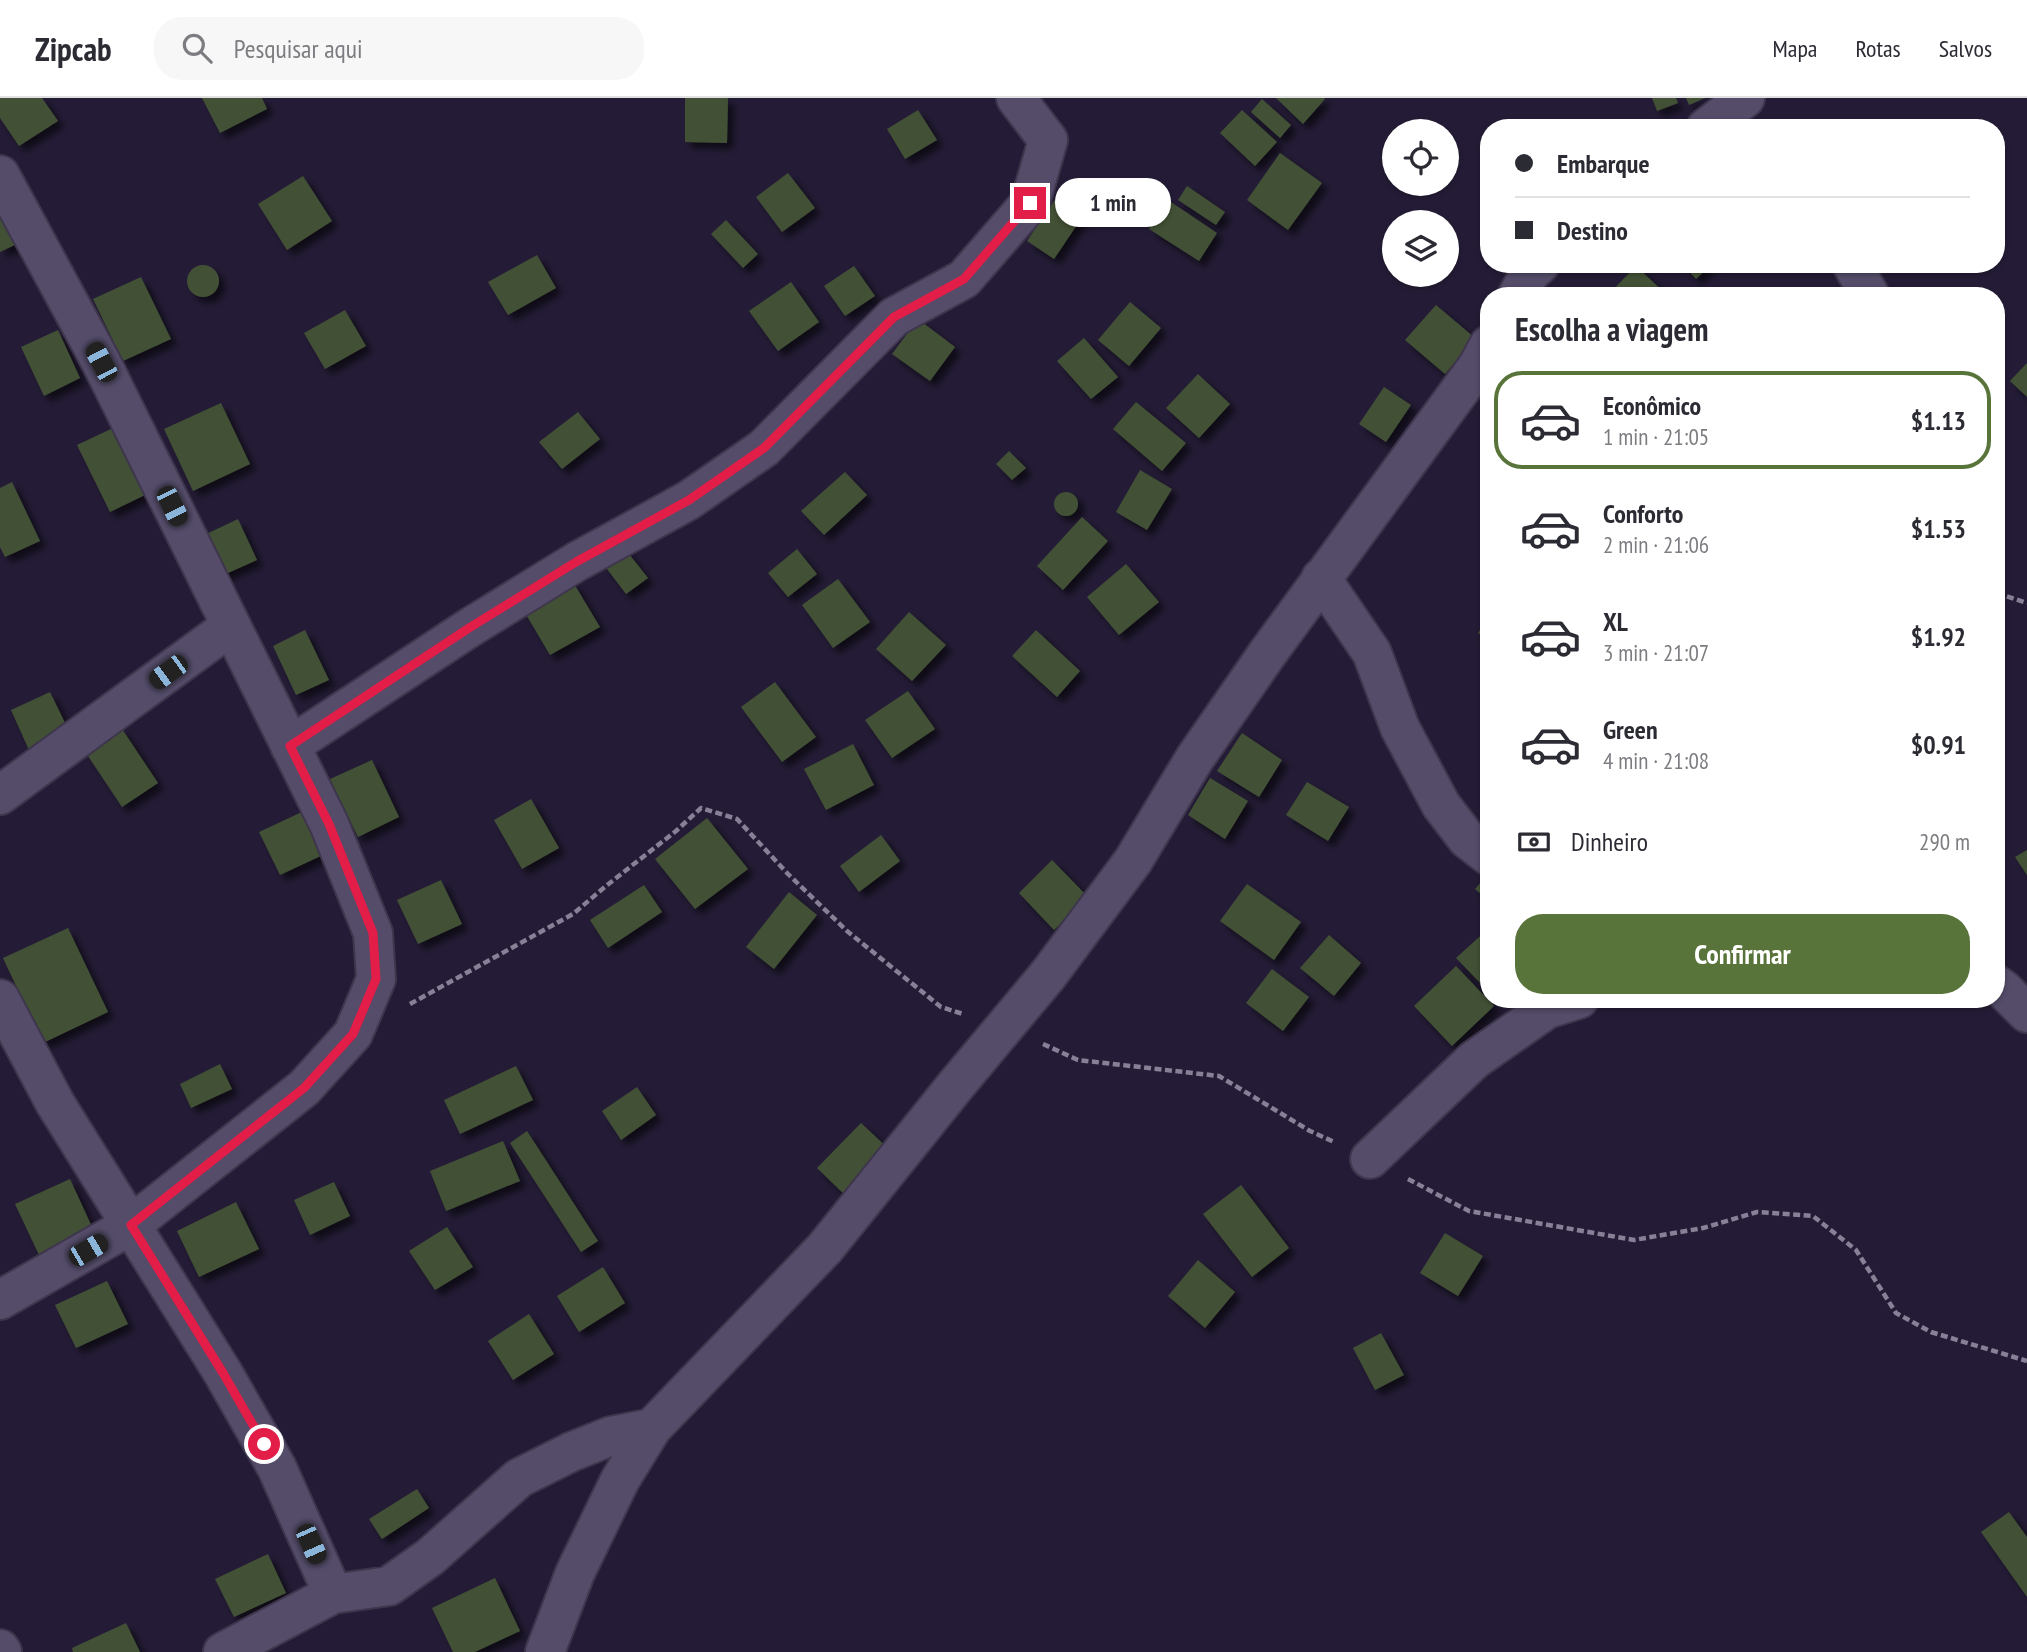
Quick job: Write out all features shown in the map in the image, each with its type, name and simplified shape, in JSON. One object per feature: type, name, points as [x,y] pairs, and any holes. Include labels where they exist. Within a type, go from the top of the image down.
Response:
[{"type":"street","points":[[290,746],[469,628],[576,562],[689,500],[764,448],[894,317],[964,279],[1030,203],[1048,141],[1016,98]]},
{"type":"street","points":[[0,175],[101,362],[329,824],[373,933],[376,979],[353,1034],[304,1088],[131,1225],[0,1300]]},
{"type":"street","points":[[545,1652],[575,1573],[620,1480],[652,1429],[825,1248],[1048,975],[1133,861],[1195,758],[1321,578],[1480,362]]},
{"type":"street","points":[[1321,578],[1372,653],[1400,728],[1441,805],[1467,839],[1480,849]]},
{"type":"street","points":[[0,795],[231,626]]},
{"type":"street","points":[[2005,991],[2027,1013]]},
{"type":"street","points":[[0,999],[55,1103],[223,1373],[277,1468],[333,1594]]},
{"type":"street","points":[[1370,1159],[1474,1060],[1551,1008]]},
{"type":"street","points":[[223,1652],[333,1594],[389,1586],[430,1557],[519,1478],[611,1436],[652,1429]]},
{"type":"path","points":[[2005,596],[2027,603]]},
{"type":"path","points":[[353,1034],[496,959],[573,914],[701,808],[737,820],[847,931],[941,1007],[1005,1027],[1078,1060],[1219,1076],[1310,1131],[1469,1211],[1634,1240],[1703,1228],[1757,1213],[1813,1216],[1856,1250],[1896,1313],[1931,1332],[2027,1361]]},
{"type":"building","points":[[0,98],[42,98],[58,121],[19,146],[0,118]]},
{"type":"building","points":[[202,98],[262,98],[267,109],[220,133]]},
{"type":"building","points":[[685,98],[728,98],[727,143],[685,142]]},
{"type":"building","points":[[1276,98],[1324,98],[1325,99],[1303,124]]},
{"type":"building","points":[[1652,98],[1676,98],[1678,103],[1657,111]]},
{"type":"building","points":[[1686,98],[1705,98],[1689,105]]},
{"type":"building","points":[[1262,99],[1291,125],[1280,138],[1251,112]]},
{"type":"building","points":[[918,110],[937,140],[905,159],[887,129]]},
{"type":"building","points":[[1242,110],[1277,142],[1255,166],[1220,133]]},
{"type":"building","points":[[1280,153],[1322,183],[1288,230],[1247,200]]},
{"type":"building","points":[[788,173],[815,208],[782,232],[756,197]]},
{"type":"building","points":[[303,176],[332,221],[287,250],[258,204]]},
{"type":"building","points":[[1187,186],[1225,212],[1216,225],[1178,200]]},
{"type":"building","points":[[1056,198],[1083,216],[1054,259],[1027,241]]},
{"type":"building","points":[[1168,200],[1217,233],[1199,261],[1149,229]]},
{"type":"building","points":[[0,204],[19,243],[0,252]]},
{"type":"building","points":[[726,220],[758,254],[743,268],[711,234]]},
{"type":"building","points":[[537,255],[556,288],[508,315],[488,282]]},
{"type":"building","points":[[203,265],[214,270],[219,281],[214,292],[203,297],[192,292],[187,281],[192,270]]},
{"type":"building","points":[[854,266],[875,296],[845,316],[824,286]]},
{"type":"building","points":[[1629,273],[1643,273],[1658,287],[1616,287]]},
{"type":"building","points":[[1690,273],[1702,273],[1696,279]]},
{"type":"building","points":[[141,277],[171,339],[123,361],[93,299]]},
{"type":"building","points":[[791,282],[819,322],[778,351],[749,311]]},
{"type":"building","points":[[1130,302],[1161,328],[1129,366],[1098,340]]},
{"type":"building","points":[[1436,305],[1475,338],[1445,374],[1405,340]]},
{"type":"building","points":[[345,310],[366,346],[325,369],[304,333]]},
{"type":"building","points":[[918,319],[955,347],[930,381],[892,354]]},
{"type":"building","points":[[58,330],[80,378],[44,396],[21,347]]},
{"type":"building","points":[[1084,338],[1118,377],[1091,399],[1057,361]]},
{"type":"building","points":[[2027,363],[2027,397],[2010,381]]},
{"type":"building","points":[[1198,374],[1230,404],[1199,438],[1166,408]]},
{"type":"building","points":[[1384,387],[1411,405],[1386,442],[1359,424]]},
{"type":"building","points":[[1136,402],[1186,443],[1162,471],[1113,429]]},
{"type":"building","points":[[221,403],[250,464],[193,491],[164,429]]},
{"type":"building","points":[[578,412],[600,439],[562,469],[539,442]]},
{"type":"building","points":[[113,428],[145,495],[110,512],[77,445]]},
{"type":"building","points":[[1009,451],[1026,468],[1012,480],[996,464]]},
{"type":"building","points":[[1140,470],[1172,489],[1147,530],[1116,512]]},
{"type":"building","points":[[845,472],[867,495],[824,535],[801,511]]},
{"type":"building","points":[[12,482],[40,541],[5,557],[0,547],[0,488]]},
{"type":"building","points":[[1066,492],[1077,499],[1078,504],[1071,515],[1066,516],[1055,509],[1054,504],[1061,493]]},
{"type":"building","points":[[1082,517],[1108,541],[1063,590],[1037,566]]},
{"type":"building","points":[[238,519],[257,560],[219,577],[200,537]]},
{"type":"building","points":[[625,549],[648,578],[626,594],[604,565]]},
{"type":"building","points":[[797,549],[817,574],[788,597],[768,573]]},
{"type":"building","points":[[1126,564],[1159,602],[1119,635],[1087,597]]},
{"type":"building","points":[[838,579],[870,622],[833,648],[802,605]]},
{"type":"building","points":[[573,582],[600,627],[550,655],[524,611]]},
{"type":"building","points":[[909,612],[946,645],[912,681],[876,649]]},
{"type":"building","points":[[305,630],[329,680],[296,695],[273,646]]},
{"type":"building","points":[[1036,630],[1080,671],[1057,697],[1012,656]]},
{"type":"building","points":[[775,682],[816,737],[782,762],[741,707]]},
{"type":"building","points":[[908,691],[935,729],[892,758],[865,720]]},
{"type":"building","points":[[50,692],[69,731],[29,750],[11,710]]},
{"type":"building","points":[[122,729],[158,783],[122,807],[86,753]]},
{"type":"building","points":[[1242,733],[1282,760],[1259,797],[1217,771]]},
{"type":"building","points":[[853,744],[874,785],[826,810],[804,769]]},
{"type":"building","points":[[372,760],[399,817],[358,837],[330,779]]},
{"type":"building","points":[[1210,778],[1248,801],[1225,839],[1188,815]]},
{"type":"building","points":[[1307,782],[1349,807],[1328,841],[1286,815]]},
{"type":"building","points":[[531,799],[559,848],[522,869],[494,820]]},
{"type":"building","points":[[304,811],[325,854],[280,875],[259,832]]},
{"type":"building","points":[[707,818],[748,869],[695,909],[655,859]]},
{"type":"building","points":[[881,835],[900,861],[859,892],[840,866]]},
{"type":"building","points":[[2027,850],[2027,875],[2015,857]]},
{"type":"building","points":[[1052,860],[1088,897],[1054,930],[1019,893]]},
{"type":"building","points":[[441,880],[462,924],[418,944],[397,900]]},
{"type":"building","points":[[1247,884],[1301,922],[1274,960],[1220,921]]},
{"type":"building","points":[[644,885],[662,912],[608,948],[590,920]]},
{"type":"building","points":[[789,892],[817,915],[774,969],[746,947]]},
{"type":"building","points":[[68,928],[108,1012],[43,1043],[3,958]]},
{"type":"building","points":[[1329,935],[1361,963],[1334,996],[1300,968]]},
{"type":"building","points":[[1480,936],[1480,983],[1456,958]]},
{"type":"building","points":[[1456,966],[1480,991],[1480,1008],[1492,1008],[1452,1046],[1414,1006]]},
{"type":"building","points":[[1272,969],[1309,997],[1283,1031],[1246,1003]]},
{"type":"building","points":[[220,1064],[232,1089],[191,1108],[180,1084]]},
{"type":"building","points":[[516,1066],[533,1100],[460,1134],[444,1100]]},
{"type":"building","points":[[637,1087],[656,1115],[621,1140],[602,1111]]},
{"type":"building","points":[[861,1123],[893,1153],[849,1199],[817,1168]]},
{"type":"building","points":[[527,1131],[598,1241],[581,1252],[510,1143]]},
{"type":"building","points":[[503,1141],[520,1181],[446,1211],[430,1171]]},
{"type":"building","points":[[70,1179],[93,1229],[39,1255],[15,1204]]},
{"type":"building","points":[[334,1182],[350,1216],[310,1235],[294,1200]]},
{"type":"building","points":[[1241,1185],[1289,1248],[1252,1277],[1203,1214]]},
{"type":"building","points":[[236,1202],[259,1249],[199,1277],[177,1231]]},
{"type":"building","points":[[447,1227],[473,1267],[435,1290],[409,1251]]},
{"type":"building","points":[[1445,1233],[1483,1256],[1458,1296],[1420,1273]]},
{"type":"building","points":[[1198,1260],[1235,1292],[1205,1328],[1168,1296]]},
{"type":"building","points":[[603,1267],[625,1303],[579,1332],[557,1296]]},
{"type":"building","points":[[107,1281],[128,1324],[76,1348],[55,1305]]},
{"type":"building","points":[[529,1314],[554,1354],[513,1380],[488,1341]]},
{"type":"building","points":[[1381,1333],[1404,1375],[1375,1390],[1353,1348]]},
{"type":"building","points":[[417,1489],[429,1508],[382,1539],[369,1519]]},
{"type":"building","points":[[2009,1512],[2027,1537],[2027,1597],[1981,1532]]},
{"type":"building","points":[[268,1554],[286,1593],[234,1617],[215,1579]]},
{"type":"building","points":[[495,1578],[520,1631],[475,1652],[453,1652],[432,1608]]},
{"type":"building","points":[[126,1623],[140,1652],[73,1652],[72,1648]]},
{"type":"route","points":[[264,1444],[131,1225],[304,1088],[353,1034],[376,979],[373,933],[329,824],[290,746],[469,628],[576,562],[689,500],[764,448],[894,317],[964,279],[1030,203]]}]
